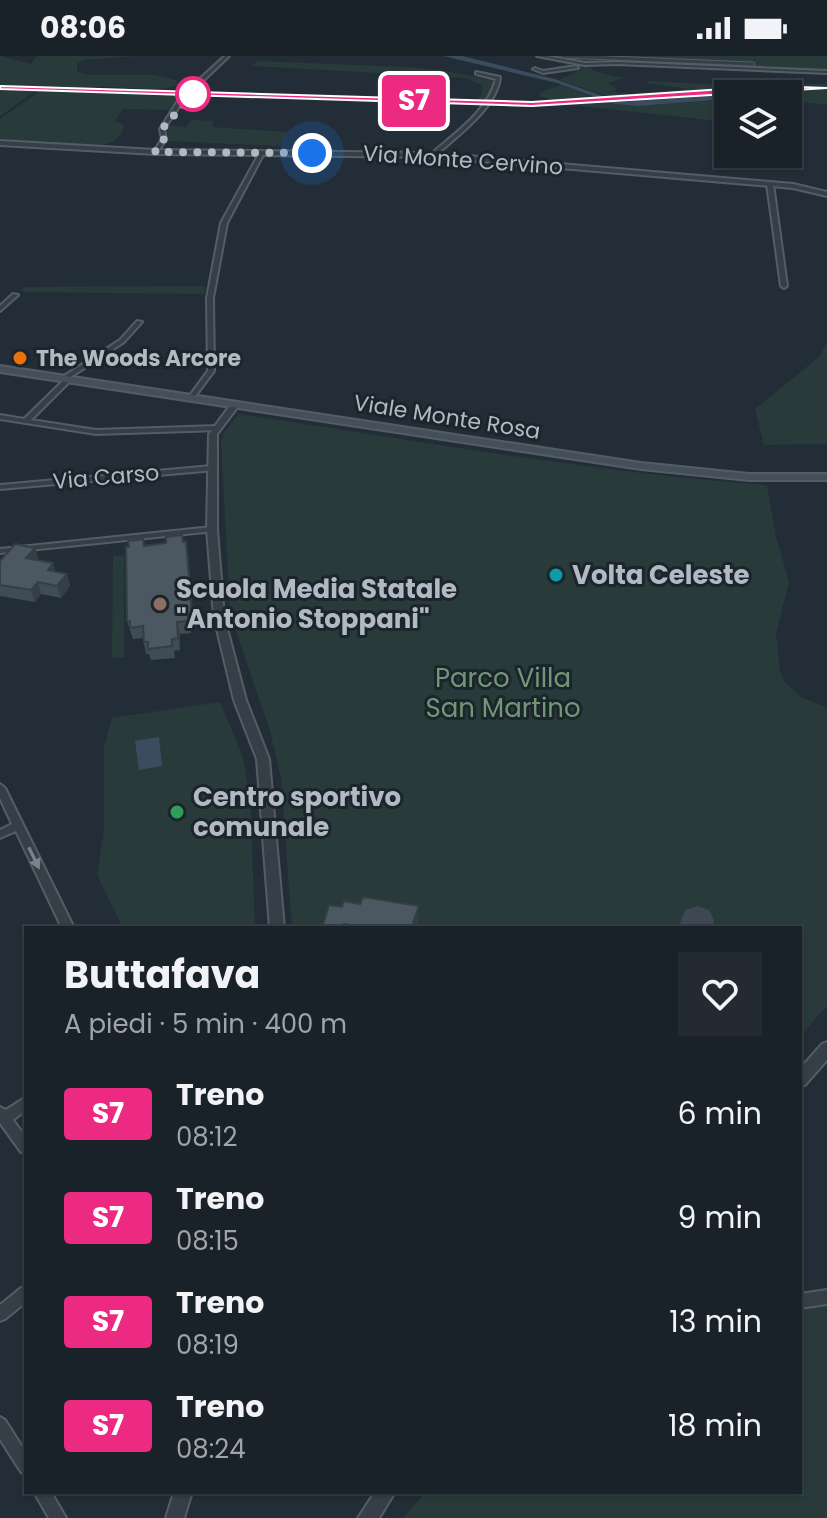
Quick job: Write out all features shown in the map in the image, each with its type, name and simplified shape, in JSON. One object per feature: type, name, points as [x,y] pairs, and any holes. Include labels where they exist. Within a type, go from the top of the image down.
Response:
[{"type":"main road","name":"Viale Monte Rosa","points":[[0,369],[641,466],[749,477],[827,477]]},
{"type":"street","points":[[155,152],[164,139],[162,129],[183,97],[227,56]]},
{"type":"street","points":[[539,56],[585,64],[827,72]]},
{"type":"street","points":[[563,56],[740,65],[751,63]]},
{"type":"street","points":[[535,69],[543,72],[560,68],[602,68],[612,63]]},
{"type":"street","points":[[478,73],[498,78],[506,74]]},
{"type":"street","points":[[433,155],[475,116],[497,88],[498,78]]},
{"type":"street","name":"Via Monte Cervino","points":[[0,143],[155,152],[433,155],[770,184],[827,194]]},
{"type":"street","points":[[191,398],[211,371],[210,298],[224,223],[262,153]]},
{"type":"street","points":[[770,184],[784,286]]},
{"type":"street","points":[[0,309],[15,295]]},
{"type":"street","points":[[26,421],[66,379],[110,350],[139,322]]},
{"type":"street","points":[[235,405],[217,428],[213,440],[212,529],[219,617],[236,687],[263,759],[277,926]]},
{"type":"street","points":[[0,417],[96,432],[217,428]]},
{"type":"street","name":"Via Carso","points":[[0,487],[212,468]]},
{"type":"street","points":[[0,551],[212,529]]},
{"type":"street","points":[[0,788],[67,926]]},
{"type":"street","points":[[0,834],[18,826]]},
{"type":"street","points":[[802,1078],[827,1049]]},
{"type":"street","points":[[24,1104],[2,1116],[24,1145]]},
{"type":"street","points":[[0,1314],[24,1295]]},
{"type":"street","points":[[802,1301],[827,1297]]},
{"type":"street","points":[[0,1425],[24,1464]]},
{"type":"street","points":[[43,1494],[58,1518]]},
{"type":"street","points":[[175,1518],[182,1494]]},
{"type":"street","points":[[367,1518],[385,1494]]},
{"type":"green space","points":[[0,56],[31,64],[37,56],[138,56],[83,60],[77,64],[77,72],[88,75],[155,75],[178,81],[175,86],[152,89],[100,87],[82,91],[181,94],[169,110],[123,109],[115,121],[124,125],[122,133],[114,141],[100,146],[0,140],[0,119],[39,92],[34,92],[0,116],[0,89],[70,90],[0,87]]},
{"type":"green space","points":[[541,56],[827,56],[827,71],[588,64]]},
{"type":"green space","points":[[258,61],[407,67],[447,71],[498,82],[486,103],[476,103],[482,92],[481,85],[467,78],[252,66]]},
{"type":"green space","points":[[551,61],[585,65],[596,72],[623,78],[608,83],[616,88],[615,92],[629,94],[691,89],[646,83],[650,81],[714,84],[714,91],[613,98],[559,80],[582,69]]},
{"type":"green space","points":[[802,84],[827,84],[827,87],[802,87]]},
{"type":"green space","points":[[562,85],[602,99],[558,102],[540,96],[540,92]]},
{"type":"green space","points":[[802,89],[827,89],[827,105],[802,102]]},
{"type":"green space","points":[[714,93],[714,97],[617,100]]},
{"type":"green space","points":[[714,100],[714,120],[562,104],[605,101],[638,106]]},
{"type":"green space","points":[[192,120],[214,121],[212,127],[288,132],[281,146],[168,141],[168,125],[186,127]]},
{"type":"green space","points":[[205,286],[205,294],[23,292],[22,287]]},
{"type":"green space","points":[[827,342],[827,444],[764,445],[755,409],[819,357]]},
{"type":"green space","name":"Parco Villa San Martino","points":[[239,414],[568,464],[767,485],[776,537],[789,582],[776,633],[780,671],[785,682],[801,697],[827,708],[827,1006],[802,1034],[802,926],[292,926],[281,778],[270,731],[230,613],[221,441],[224,432]]},
{"type":"green space","points":[[124,555],[124,657],[112,658],[113,556]]},
{"type":"green space","name":"Centro sportivo comunale","points":[[220,702],[242,755],[250,795],[255,926],[122,926],[97,875],[104,829],[104,747],[112,718]]},
{"type":"green space","points":[[827,1297],[827,1518],[404,1518],[423,1494],[802,1494],[802,1301]]},
{"type":"water","points":[[443,56],[462,56],[555,79],[620,102],[714,96],[714,100],[638,106],[615,104],[557,83]]},
{"type":"water","points":[[159,737],[162,766],[139,770],[135,741]]},
{"type":"building","name":"Scuola Media Statale \"Antonio Stoppani\"","points":[[182,535],[183,542],[186,541],[192,615],[188,615],[189,621],[177,622],[178,638],[172,639],[172,646],[148,649],[148,642],[144,642],[143,626],[130,628],[130,621],[127,621],[126,547],[129,547],[128,541],[143,539],[144,546],[166,543],[166,537]]},
{"type":"building","points":[[15,544],[35,548],[26,558],[53,563],[48,570],[67,574],[57,586],[38,582],[31,590],[0,585],[0,561]]},
{"type":"building","points":[[363,897],[419,906],[412,926],[323,926],[329,905],[342,907],[344,901],[360,904]]},
{"type":"taxiway","points":[[696,926],[697,920]]},
{"type":"railway","points":[[0,88],[511,104],[769,88],[827,88]]},
{"type":"train","name":"S7","points":[[0,88],[553,104],[769,88],[827,88]]},
{"type":"place","name":"The Woods Arcore","points":[[20,358]]},
{"type":"place","name":"Volta Celeste","points":[[556,575]]},
{"type":"place","name":"Scuola Media Statale \"Antonio Stoppani\"","points":[[160,604]]},
{"type":"place","name":"Centro sportivo comunale","points":[[177,812]]},
{"type":"route","points":[[193,94],[162,129],[164,139],[155,152],[312,153]]}]
